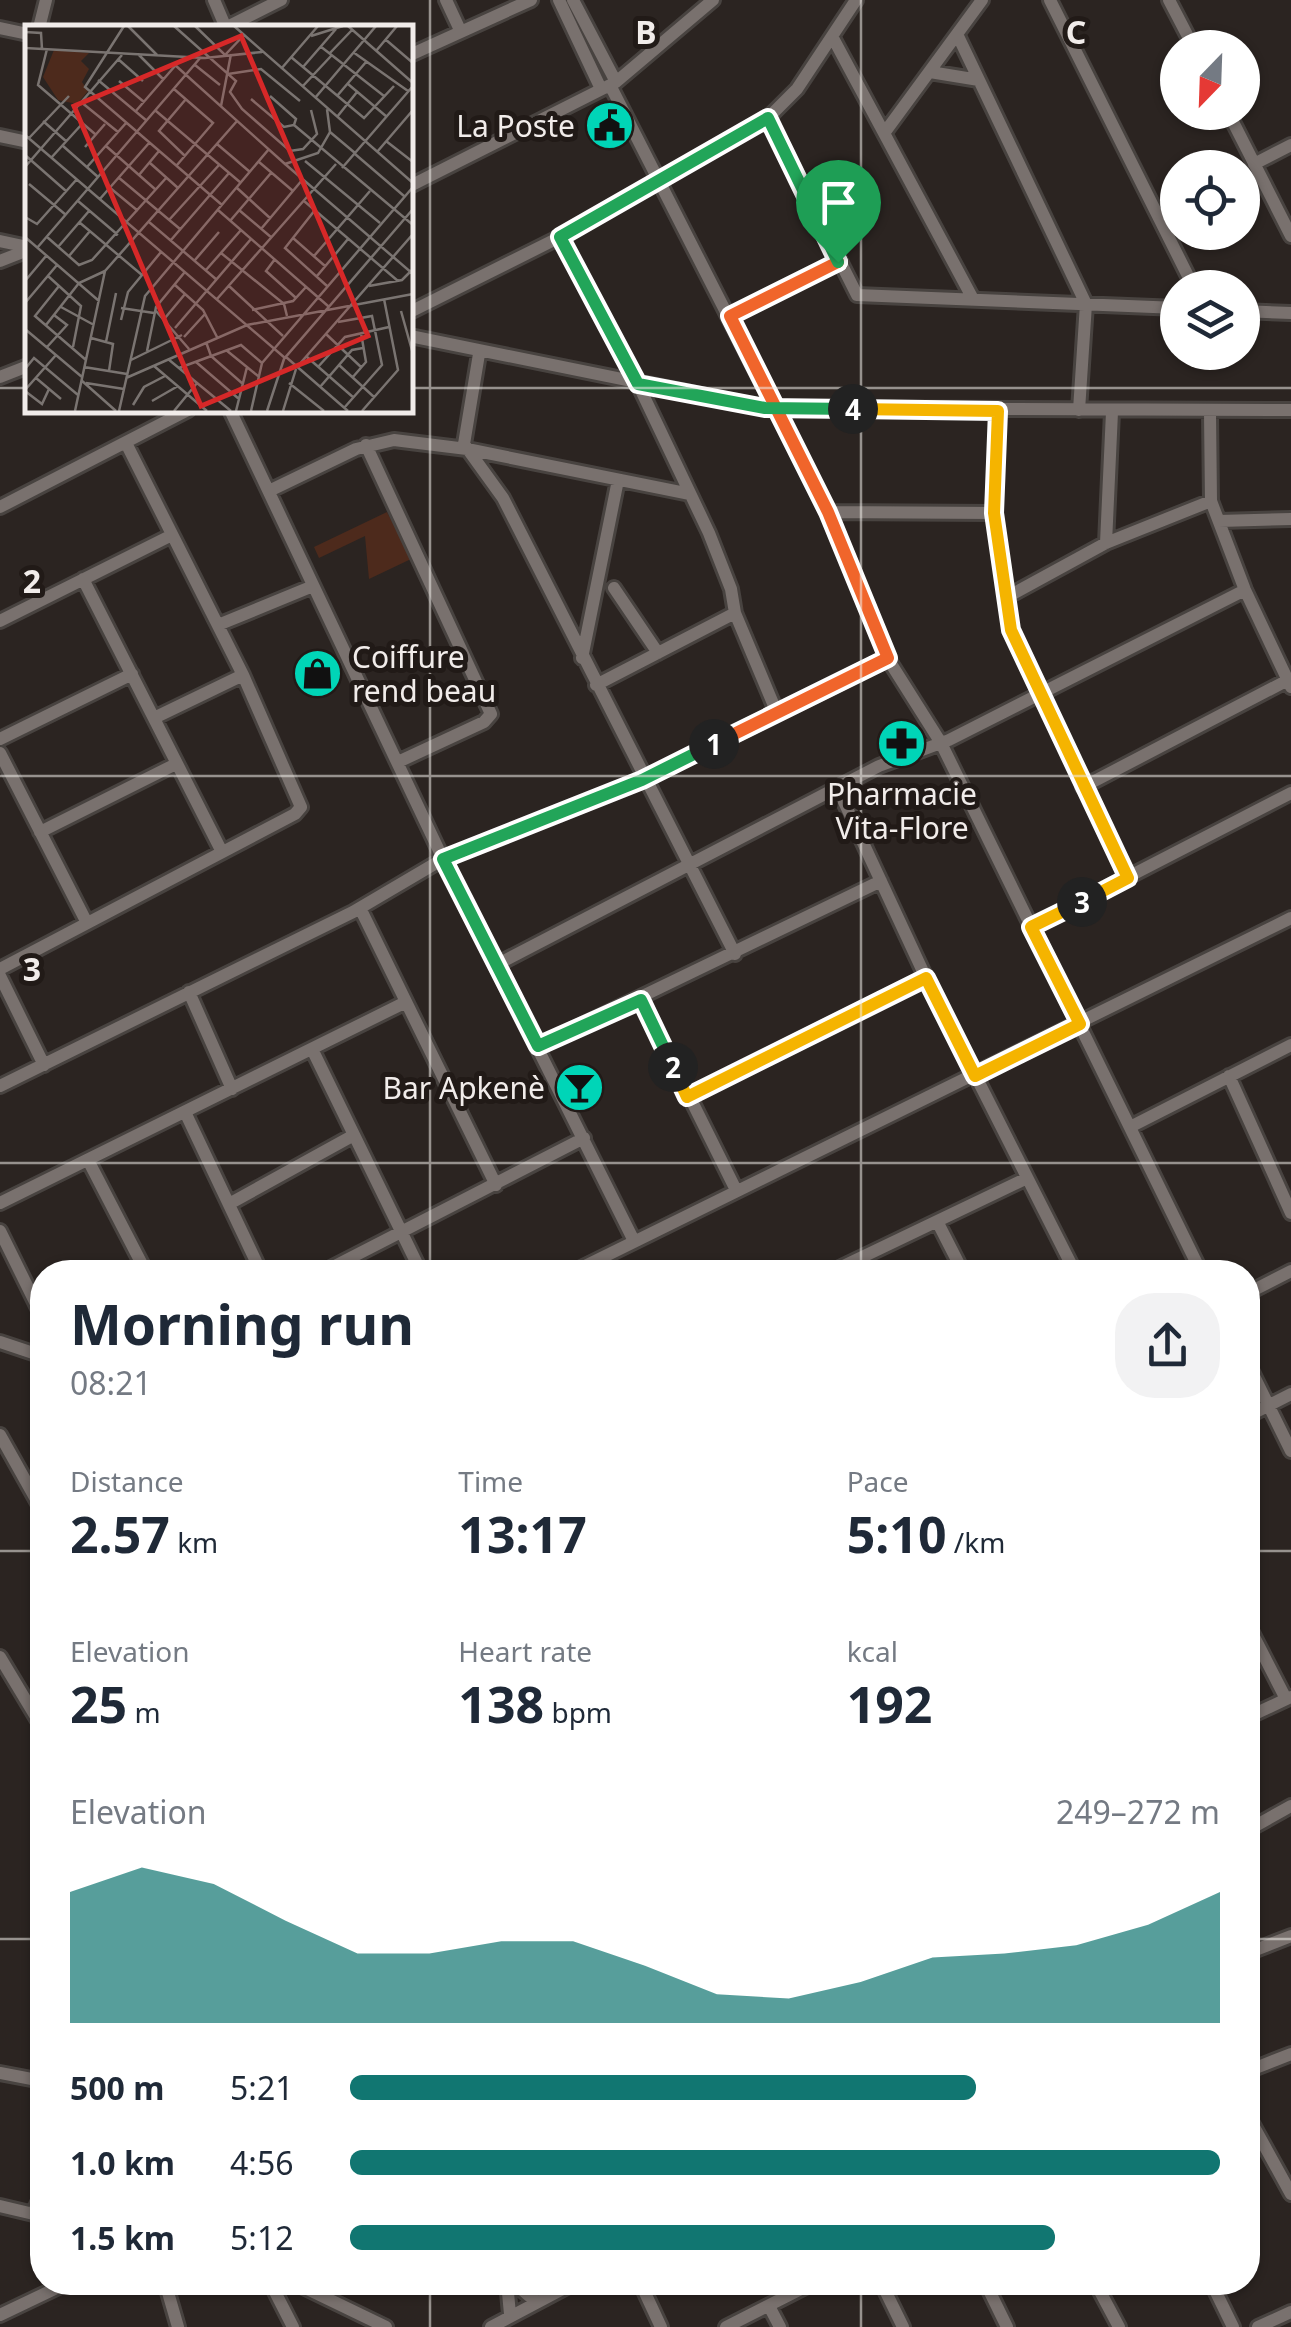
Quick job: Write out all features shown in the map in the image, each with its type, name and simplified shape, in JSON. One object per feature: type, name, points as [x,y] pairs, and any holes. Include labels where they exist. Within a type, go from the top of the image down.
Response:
[{"type":"street","points":[[40,25],[46,0]]},
{"type":"street","points":[[214,0],[224,25]]},
{"type":"street","points":[[231,25],[281,0]]},
{"type":"street","points":[[446,0],[460,30]]},
{"type":"street","points":[[412,54],[531,0]]},
{"type":"street","points":[[558,0],[609,86]]},
{"type":"street","points":[[574,0],[609,86],[657,185],[730,316],[828,512],[888,658],[941,743],[1195,1260]]},
{"type":"street","points":[[412,185],[609,86],[712,0]]},
{"type":"street","points":[[412,311],[657,185],[768,118],[797,89],[856,0]]},
{"type":"street","points":[[885,132],[982,0]]},
{"type":"street","points":[[1050,0],[1185,270]]},
{"type":"street","points":[[1169,0],[1185,30]]},
{"type":"street","points":[[0,28],[25,33]]},
{"type":"street","points":[[957,34],[1086,304],[1079,410]]},
{"type":"street","points":[[832,38],[973,299]]},
{"type":"street","points":[[930,72],[979,80]]},
{"type":"street","points":[[768,118],[858,295],[1160,307]]},
{"type":"street","points":[[0,136],[25,141]]},
{"type":"street","points":[[1260,161],[1291,145]]},
{"type":"street","points":[[1260,176],[1291,236]]},
{"type":"street","points":[[560,237],[638,384],[690,494],[732,589],[735,614],[777,713]]},
{"type":"street","points":[[0,241],[25,247]]},
{"type":"street","points":[[0,261],[25,249]]},
{"type":"street","points":[[730,316],[838,262]]},
{"type":"street","points":[[1260,311],[1291,313]]},
{"type":"street","points":[[412,337],[480,354],[776,408],[1210,413],[1291,410]]},
{"type":"street","points":[[480,354],[464,439],[467,449],[504,498],[642,780],[735,954]]},
{"type":"street","points":[[0,377],[25,367]]},
{"type":"street","points":[[998,411],[994,513],[1011,630],[1128,878]]},
{"type":"street","points":[[0,507],[184,412]]},
{"type":"street","points":[[231,412],[443,859],[634,1242]]},
{"type":"street","points":[[1106,543],[1112,412]]},
{"type":"street","points":[[1083,786],[1289,684],[1245,590],[1211,501],[1210,413]]},
{"type":"street","points":[[269,491],[366,445],[394,440],[467,449],[690,494]]},
{"type":"street","points":[[44,1064],[0,973],[86,923],[294,814],[301,806],[243,675],[126,442]]},
{"type":"street","points":[[366,445],[491,714],[484,722],[398,762]]},
{"type":"street","points":[[582,658],[618,480]]},
{"type":"street","points":[[1007,598],[1106,543],[1211,501]]},
{"type":"street","points":[[828,512],[994,513]]},
{"type":"street","points":[[1219,521],[1291,519]]},
{"type":"street","points":[[0,621],[172,534]]},
{"type":"street","points":[[84,579],[222,852]]},
{"type":"street","points":[[218,625],[314,586]]},
{"type":"street","points":[[614,588],[658,653]]},
{"type":"street","points":[[498,964],[902,756],[941,743],[1245,590]]},
{"type":"street","points":[[596,685],[735,614]]},
{"type":"street","points":[[0,1086],[360,908],[443,859],[642,780],[888,658]]},
{"type":"street","points":[[0,739],[132,674]]},
{"type":"street","points":[[154,718],[243,675]]},
{"type":"street","points":[[0,753],[86,923]]},
{"type":"street","points":[[40,832],[176,764]]},
{"type":"street","points":[[838,789],[926,978],[1069,1260]]},
{"type":"street","points":[[1031,927],[1291,792]]},
{"type":"street","points":[[538,1046],[641,1000],[882,881]]},
{"type":"street","points":[[360,908],[496,1185]]},
{"type":"street","points":[[607,1260],[634,1242],[870,1122],[975,1076],[1291,918]]},
{"type":"street","points":[[687,1097],[926,978]]},
{"type":"street","points":[[189,992],[232,1089]]},
{"type":"street","points":[[641,1000],[736,1190]]},
{"type":"street","points":[[0,1204],[406,1002]]},
{"type":"street","points":[[1130,1126],[1291,1044]]},
{"type":"street","points":[[312,1049],[415,1260]]},
{"type":"street","points":[[1229,1076],[1291,1213]]},
{"type":"street","points":[[185,1112],[256,1260]]},
{"type":"street","points":[[230,1204],[354,1135]]},
{"type":"street","points":[[347,1260],[584,1138]]},
{"type":"street","points":[[88,1160],[140,1260]]},
{"type":"street","points":[[857,1260],[1025,1179]]},
{"type":"street","points":[[938,1223],[957,1260]]},
{"type":"street","points":[[0,1231],[30,1292]]},
{"type":"street","points":[[1260,1287],[1291,1270]]},
{"type":"street","points":[[0,1342],[30,1352]]},
{"type":"street","points":[[1260,1389],[1291,1450]]},
{"type":"street","points":[[1260,1409],[1291,1394]]},
{"type":"street","points":[[0,1435],[30,1489]]},
{"type":"street","points":[[1260,1648],[1288,1698],[1260,1711]]},
{"type":"street","points":[[0,1657],[30,1707]]},
{"type":"street","points":[[1260,1823],[1291,1806]]},
{"type":"street","points":[[1260,1949],[1290,1938]]},
{"type":"street","points":[[1260,2067],[1291,2054]]},
{"type":"street","points":[[0,2073],[30,2079]]},
{"type":"street","points":[[1260,2137],[1291,2193]]},
{"type":"street","points":[[0,2206],[30,2213]]},
{"type":"street","points":[[0,2316],[42,2295]]},
{"type":"street","points":[[169,2295],[178,2327]]},
{"type":"street","points":[[277,2295],[293,2327]]},
{"type":"street","points":[[320,2295],[386,2327]]},
{"type":"street","points":[[510,2295],[510,2314]]},
{"type":"street","points":[[526,2295],[535,2302]]},
{"type":"street","points":[[491,2327],[549,2295]]},
{"type":"street","points":[[646,2295],[662,2327]]},
{"type":"street","points":[[726,2327],[791,2295]]},
{"type":"street","points":[[887,2295],[903,2327]]},
{"type":"street","points":[[991,2295],[1007,2327]]},
{"type":"street","points":[[1101,2295],[1119,2327]]},
{"type":"street","points":[[1217,2295],[1233,2327]]},
{"type":"street","points":[[770,2306],[780,2327]]},
{"type":"street","points":[[1258,2327],[1291,2312]]},
{"type":"shaded area","points":[[387,512],[411,559],[369,579],[365,536],[319,558],[314,547]]},
{"type":"place","name":"La Poste","points":[[610,125]]},
{"type":"place","name":"Coiffure rend beau","points":[[317,673]]},
{"type":"place","name":"Pharmacie Vita-Flore","points":[[902,744]]},
{"type":"place","name":"Bar Apkenè","points":[[580,1087]]},
{"type":"route","points":[[838,262],[730,316],[776,408],[828,512],[888,658],[642,780],[443,859],[538,1046],[641,1000],[687,1097],[926,978],[975,1076],[1080,1024],[1031,927],[1128,878],[1011,630],[994,513],[998,411],[776,408],[765,408],[638,384],[560,237],[657,185],[768,118],[838,262]]}]
